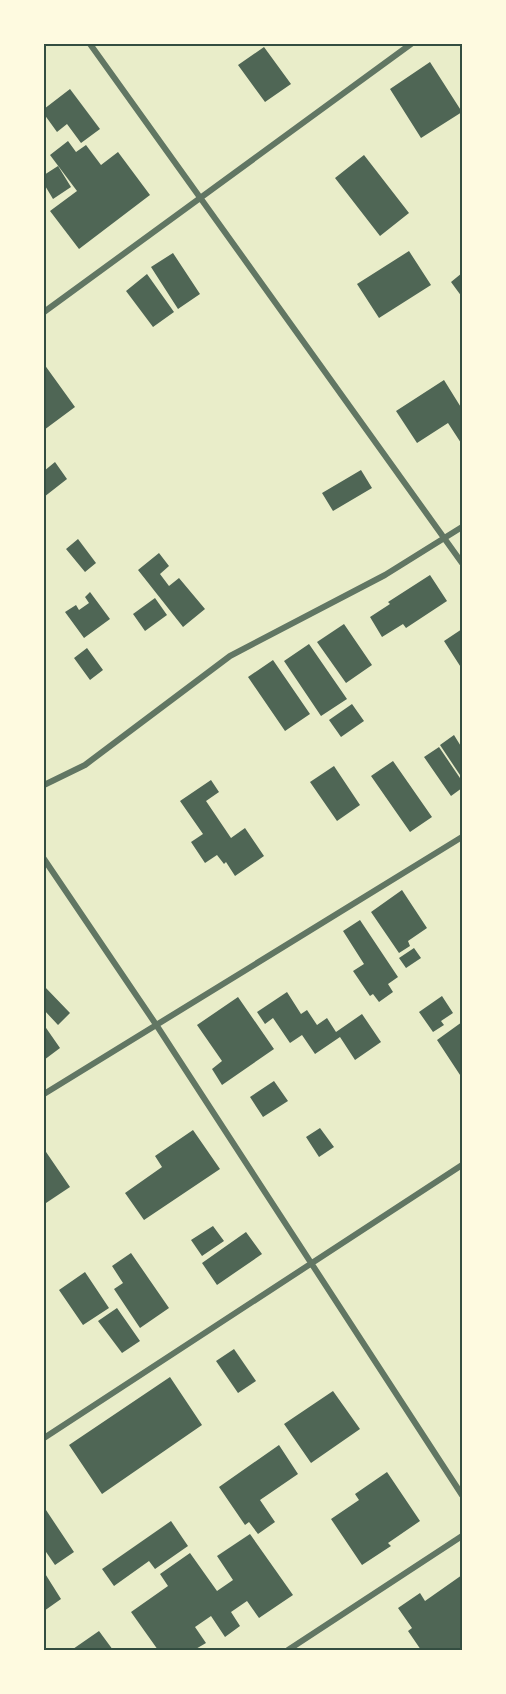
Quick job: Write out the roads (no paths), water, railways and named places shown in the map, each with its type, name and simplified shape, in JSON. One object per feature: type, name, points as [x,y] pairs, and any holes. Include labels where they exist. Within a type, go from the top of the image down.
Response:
[{"type":"street","points":[[90,44],[462,563]]},
{"type":"street","points":[[44,312],[411,44]]},
{"type":"street","points":[[44,785],[85,765],[230,656],[385,575],[447,539],[462,527]]},
{"type":"street","points":[[44,1094],[462,837]]},
{"type":"street","points":[[44,859],[157,1026],[462,1495]]},
{"type":"street","points":[[44,1438],[462,1165]]},
{"type":"street","points":[[288,1650],[462,1536]]}]
